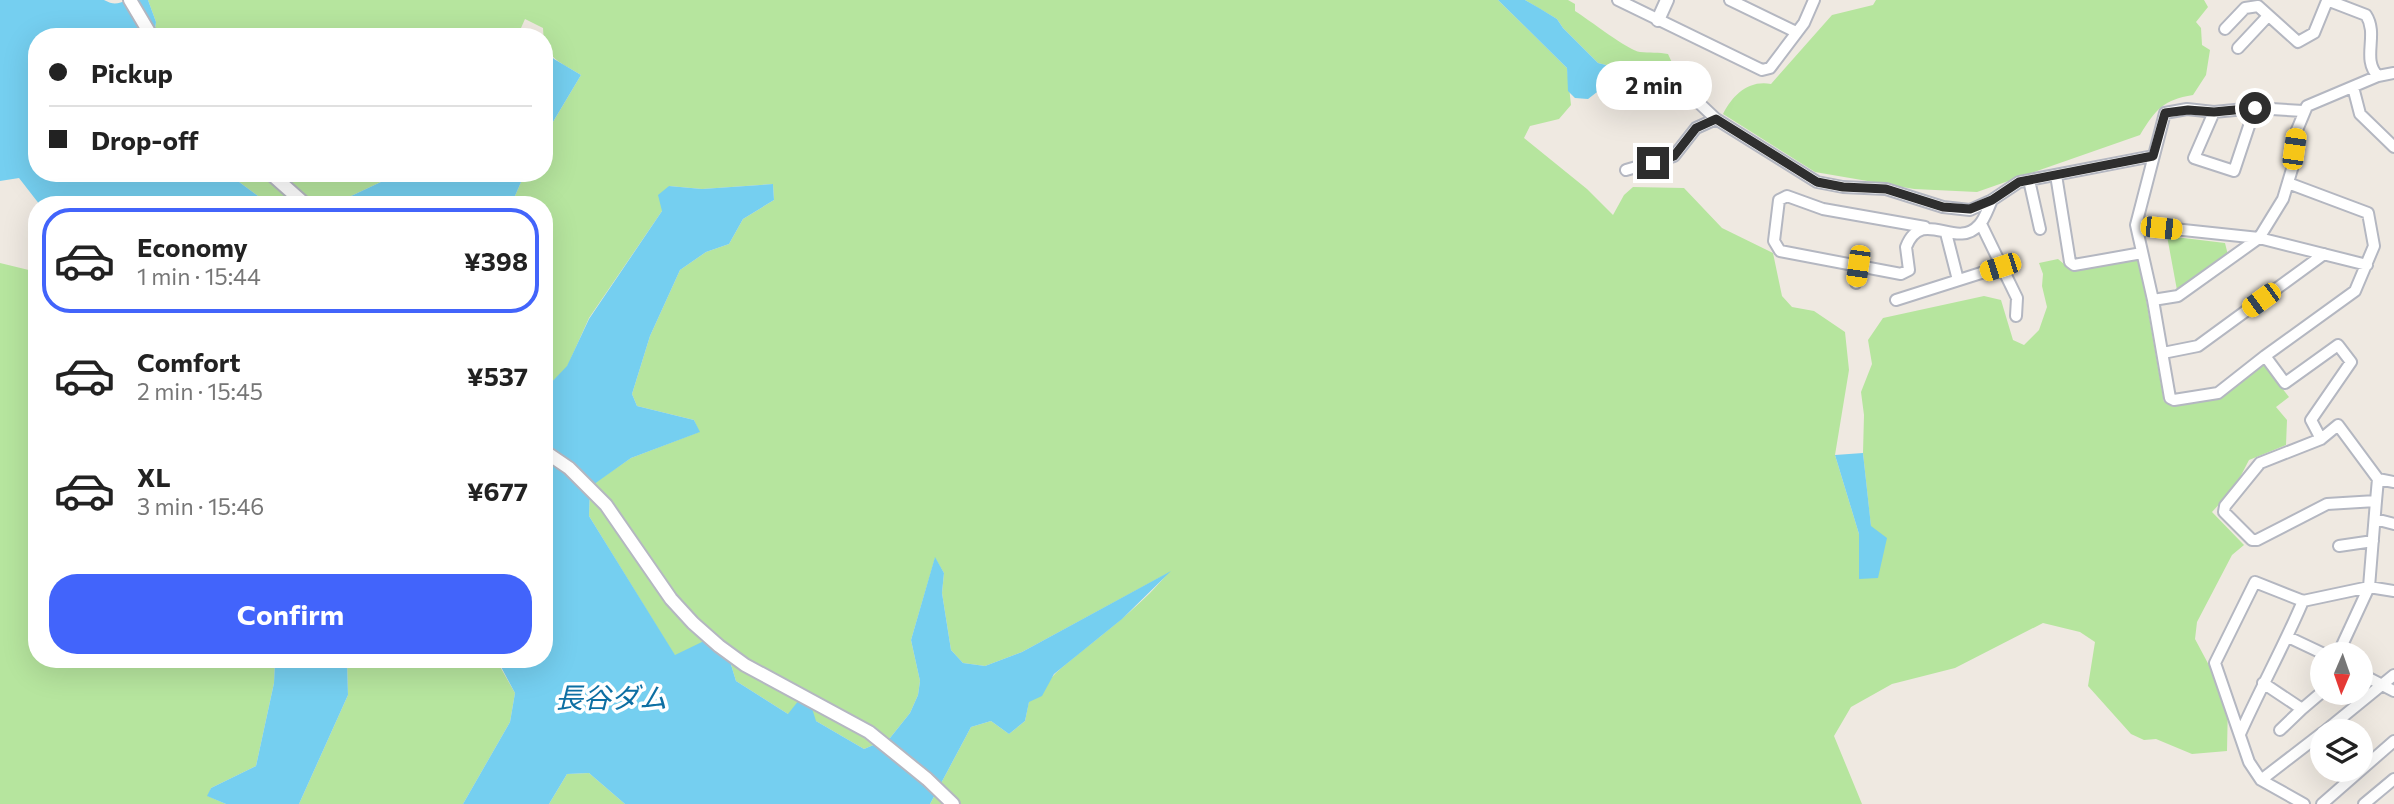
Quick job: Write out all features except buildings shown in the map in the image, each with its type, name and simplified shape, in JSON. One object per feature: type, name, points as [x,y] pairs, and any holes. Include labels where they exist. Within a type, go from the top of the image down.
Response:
[{"type":"street","points":[[130,0],[147,28]]},
{"type":"street","points":[[1618,0],[1762,69],[1770,68],[1796,32],[1814,0]]},
{"type":"street","points":[[1658,19],[1667,0]]},
{"type":"street","points":[[1730,0],[1796,32]]},
{"type":"street","points":[[2225,29],[2245,8],[2258,6],[2298,42],[2314,33],[2327,0],[2366,15],[2373,33],[2369,61],[2371,69],[2378,76]]},
{"type":"street","points":[[2238,48],[2268,16]]},
{"type":"street","points":[[2153,300],[2178,296],[2259,238],[2283,199],[2303,111],[2307,106],[2378,76],[2394,73]]},
{"type":"street","points":[[2353,87],[2360,114],[2394,147]]},
{"type":"street","points":[[1697,96],[1699,103],[1716,119],[1817,182],[1843,187],[1886,189],[1943,207],[1970,209],[1992,200],[2019,182],[2153,156]]},
{"type":"street","points":[[2288,183],[2368,213],[2374,246],[2355,291],[2218,393],[2174,400],[2170,398],[2153,300],[2136,225],[2165,113],[2255,108],[2303,111]]},
{"type":"street","points":[[2214,112],[2194,158],[2234,171],[2255,108]]},
{"type":"street","points":[[1626,170],[1674,156],[1696,128],[1716,119]]},
{"type":"street","points":[[2056,175],[2070,262],[2074,265],[2142,253]]},
{"type":"street","points":[[2029,180],[2040,229]]},
{"type":"street","points":[[280,182],[296,196]]},
{"type":"street","points":[[1925,227],[1917,231],[1909,241],[1906,254],[1909,266],[1906,272],[1780,251],[1774,241],[1779,200],[1787,195],[1824,209],[1925,227],[1946,233],[1965,233],[1981,224],[1992,200]]},
{"type":"street","points":[[1981,224],[2017,298],[2016,316]]},
{"type":"street","points":[[2136,225],[2259,238],[2367,265]]},
{"type":"street","points":[[1946,233],[1958,280]]},
{"type":"street","points":[[2163,352],[2198,346],[2324,254]]},
{"type":"street","points":[[1856,283],[1858,266]]},
{"type":"street","points":[[1896,300],[2000,267]]},
{"type":"street","points":[[2265,356],[2285,383],[2338,345],[2351,362],[2320,408],[2312,414],[2311,420],[2322,439]]},
{"type":"street","points":[[2344,642],[2369,587],[2378,479],[2338,425],[2322,439],[2260,463],[2225,506],[2224,512],[2252,540],[2327,504],[2376,501]]},
{"type":"street","points":[[553,456],[569,468],[606,505],[671,599],[701,631],[745,665],[869,732],[953,804]]},
{"type":"street","points":[[2378,479],[2394,482]]},
{"type":"street","points":[[2375,519],[2394,524]]},
{"type":"street","points":[[2339,546],[2373,541]]},
{"type":"street","points":[[2304,804],[2261,780],[2249,762],[2215,663],[2255,582],[2303,601],[2369,587],[2394,591]]},
{"type":"street","points":[[2240,734],[2303,601]]},
{"type":"street","points":[[2288,637],[2310,648]]},
{"type":"street","points":[[2340,719],[2394,675]]},
{"type":"street","points":[[2373,681],[2394,691]]},
{"type":"street","points":[[2263,683],[2302,709]]},
{"type":"street","points":[[2280,730],[2310,702]]},
{"type":"street","points":[[2322,804],[2394,741]]},
{"type":"street","points":[[2261,780],[2310,742]]},
{"type":"street","points":[[2364,804],[2394,779]]},
{"type":"green space","points":[[148,0],[1498,0],[1567,68],[1571,105],[1559,119],[1530,126],[1524,138],[1587,189],[1613,215],[1624,195],[1633,187],[1684,188],[1722,228],[1773,253],[1782,296],[1792,307],[1814,311],[1845,332],[1849,370],[1835,455],[1859,534],[1859,579],[1871,527],[1863,453],[1864,415],[1861,392],[1872,364],[1868,340],[1883,318],[1984,296],[2001,300],[2013,340],[2024,345],[2039,330],[2047,307],[2039,263],[2058,259],[2070,269],[2139,259],[2164,402],[2173,403],[2225,394],[2264,365],[2289,397],[2276,407],[2287,420],[2286,445],[2249,460],[2235,487],[2212,512],[2244,545],[2232,555],[2197,622],[2195,639],[2228,701],[2227,751],[2192,754],[2156,739],[2144,740],[2131,734],[2088,686],[2095,642],[2080,632],[2043,623],[1955,668],[1892,684],[1851,707],[1834,736],[1862,804],[930,804],[971,727],[991,721],[1009,734],[1025,721],[1029,701],[1040,695],[1054,675],[1129,612],[1168,573],[1022,652],[985,666],[963,663],[951,650],[942,593],[944,573],[935,558],[911,640],[920,681],[918,695],[910,713],[890,738],[864,749],[816,721],[788,714],[736,681],[729,658],[675,656],[589,516],[590,486],[631,458],[699,432],[694,420],[637,406],[632,394],[650,336],[680,270],[706,252],[729,244],[743,219],[774,200],[773,184],[702,189],[669,186],[662,211],[589,318],[567,367],[553,381],[553,196],[515,196],[521,182],[553,182],[553,122],[581,75],[553,57],[553,28],[543,28],[525,19],[521,28],[155,28],[156,22]]},
{"type":"green space","points":[[1525,0],[1568,0],[1575,4],[1575,11],[1627,46],[1640,52],[1668,54],[1681,82],[1674,91],[1661,96],[1638,90],[1626,82],[1614,67],[1598,63],[1557,19]]},
{"type":"green space","points":[[1876,0],[2204,0],[2208,7],[2196,22],[2201,28],[2202,45],[2210,50],[2206,75],[2193,95],[2161,107],[2140,135],[1977,192],[1914,189],[1815,172],[1723,114],[1742,90],[1755,84],[1771,84],[1832,15],[1873,5]]},
{"type":"green space","points":[[239,182],[381,182],[351,196],[258,196]]},
{"type":"green space","points":[[2167,236],[2225,243],[2228,255],[2177,290]]},
{"type":"green space","points":[[0,263],[28,270],[28,668],[275,668],[274,683],[256,766],[211,788],[208,796],[226,804],[0,804]]},
{"type":"green space","points":[[347,668],[501,668],[515,693],[510,722],[463,804],[299,804],[348,695]]},
{"type":"green space","points":[[589,773],[625,804],[549,804],[567,774]]},
{"type":"water","points":[[0,0],[104,0],[119,3],[148,0],[156,22],[155,28],[28,28],[28,182],[239,182],[258,196],[33,196],[19,178],[0,181]]},
{"type":"water","points":[[1498,0],[1525,0],[1557,19],[1598,63],[1614,67],[1610,82],[1588,99],[1575,98],[1568,91],[1567,68]]},
{"type":"water","points":[[553,58],[581,75],[553,122]]},
{"type":"water","points":[[381,182],[521,182],[515,196],[351,196]]},
{"type":"water","name":"長谷ダム","points":[[773,184],[774,200],[743,219],[729,244],[706,252],[680,270],[650,336],[632,394],[637,406],[694,420],[700,432],[631,458],[590,487],[589,516],[675,655],[704,641],[729,658],[736,681],[788,714],[799,700],[811,705],[816,721],[864,749],[890,738],[910,713],[918,695],[920,681],[911,640],[935,557],[944,573],[942,593],[951,650],[963,663],[985,666],[1022,652],[1171,571],[1122,619],[1054,674],[1042,696],[1029,702],[1025,721],[1009,734],[991,721],[971,727],[930,804],[625,804],[589,773],[567,774],[549,804],[463,804],[510,722],[515,693],[502,668],[553,668],[553,381],[567,366],[589,319],[662,211],[658,195],[669,186],[702,189]]},
{"type":"water","points":[[1863,453],[1871,526],[1887,538],[1878,578],[1859,579],[1859,534],[1835,455]]},
{"type":"water","points":[[275,668],[347,668],[348,695],[299,804],[226,804],[207,796],[211,788],[256,766],[274,683]]},
{"type":"route","points":[[1653,163],[1674,156],[1696,128],[1716,119],[1817,182],[1843,187],[1886,189],[1943,207],[1970,209],[1992,200],[2019,182],[2094,165],[2153,156],[2165,113],[2255,108]]}]
